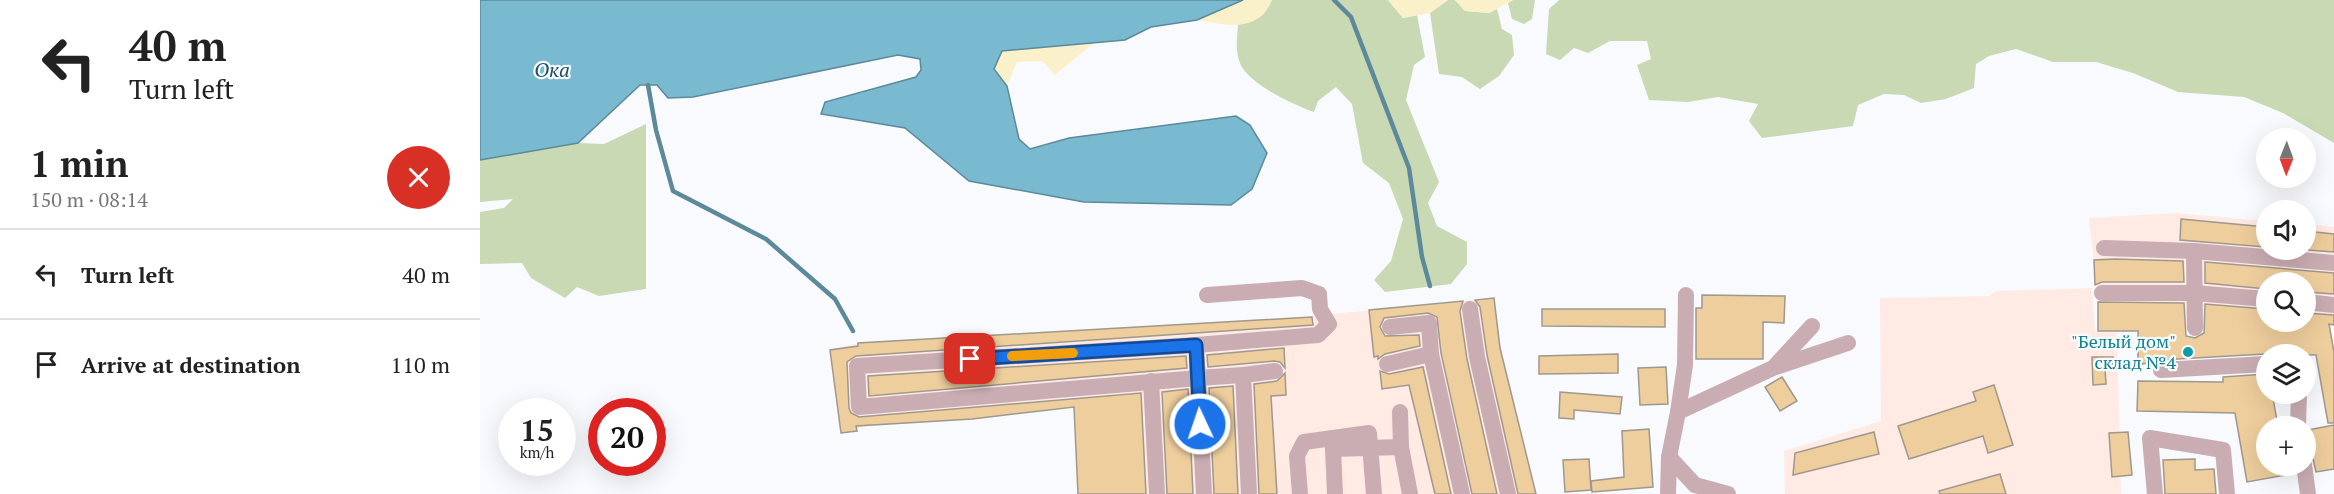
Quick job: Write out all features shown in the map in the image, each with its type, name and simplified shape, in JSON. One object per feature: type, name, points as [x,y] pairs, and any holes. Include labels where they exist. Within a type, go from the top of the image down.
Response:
[{"type":"lane","points":[[2104,248],[2194,252],[2334,263]]},
{"type":"lane","points":[[2194,252],[2195,328]]},
{"type":"lane","points":[[1207,295],[1302,288],[1319,294],[1320,309],[1329,324],[1317,335],[1196,345],[857,366],[859,407],[1275,371]]},
{"type":"lane","points":[[2102,292],[2194,292],[2256,298]]},
{"type":"lane","points":[[1667,488],[1668,457],[1685,365],[1686,295]]},
{"type":"lane","points":[[2316,303],[2334,305]]},
{"type":"lane","points":[[1470,309],[1476,357],[1508,494]]},
{"type":"lane","points":[[1390,327],[1429,323],[1431,354],[1462,494]]},
{"type":"lane","points":[[1773,368],[1812,326]]},
{"type":"lane","points":[[1678,412],[1773,368],[1848,343]]},
{"type":"lane","points":[[1196,345],[1204,494]]},
{"type":"lane","points":[[1387,364],[1431,354]]},
{"type":"lane","points":[[2161,370],[2256,365]]},
{"type":"lane","points":[[1243,375],[1249,494]]},
{"type":"lane","points":[[1151,381],[1157,494]]},
{"type":"lane","points":[[1400,412],[1401,447],[1410,494]]},
{"type":"lane","points":[[2155,494],[2151,438],[2223,450],[2227,494]]},
{"type":"lane","points":[[1300,494],[1297,456],[1304,442],[1401,447]]},
{"type":"lane","points":[[1333,443],[1335,494]]},
{"type":"lane","points":[[1372,447],[1374,494]]},
{"type":"lane","points":[[1668,457],[1695,485],[1728,494]]},
{"type":"lane","points":[[2306,476],[2308,494]]},
{"type":"shaded area","points":[[2177,213],[2256,220],[2256,260],[2316,260],[2316,225],[2334,227],[2334,325],[2316,323],[2316,272],[2256,272],[2256,316],[2247,315],[2242,322],[2183,330],[2098,331],[2098,299],[2089,218]]},
{"type":"shaded area","points":[[2092,288],[2095,332],[2117,333],[2121,494],[1785,494],[1784,451],[1881,421],[1880,298],[1989,296],[1996,291]]},
{"type":"shaded area","points":[[1494,298],[1500,348],[1536,494],[1130,494],[1125,401],[972,419],[868,426],[841,433],[830,350],[858,343],[1312,316]]},
{"type":"green space","points":[[1272,0],[1388,0],[1403,18],[1417,15],[1425,57],[1414,65],[1406,100],[1439,182],[1428,203],[1437,226],[1467,242],[1467,264],[1451,284],[1385,292],[1374,280],[1391,261],[1403,219],[1389,183],[1363,163],[1352,104],[1336,87],[1318,101],[1314,112],[1284,99],[1252,79],[1238,58],[1238,25],[1259,17],[1266,11]]},
{"type":"green space","points":[[1448,0],[1455,0],[1465,11],[1489,13],[1497,9],[1502,29],[1512,35],[1514,55],[1499,76],[1480,89],[1462,77],[1439,74],[1430,13]]},
{"type":"green space","points":[[1513,0],[1535,0],[1532,19],[1524,24],[1512,19],[1508,3]]},
{"type":"green space","points":[[1559,0],[2334,0],[2334,143],[2316,132],[2316,128],[2308,128],[2283,113],[2244,97],[2178,92],[2133,73],[2096,62],[2053,62],[2016,49],[1989,56],[1976,64],[1974,88],[1946,99],[1921,103],[1904,95],[1884,94],[1858,105],[1853,126],[1762,138],[1749,121],[1758,104],[1718,97],[1688,102],[1649,100],[1637,65],[1651,59],[1647,41],[1610,41],[1588,53],[1574,48],[1560,60],[1546,54],[1549,9]]},
{"type":"green space","points":[[646,124],[646,289],[599,296],[577,287],[565,298],[531,278],[522,263],[480,264],[480,212],[504,208],[513,199],[480,202],[480,160],[578,143],[604,144]]},
{"type":"sand","points":[[1243,0],[1272,0],[1258,18],[1249,23],[1230,25],[1197,20]]},
{"type":"sand","points":[[1388,0],[1448,0],[1430,13],[1403,18]]},
{"type":"sand","points":[[1455,0],[1513,0],[1489,13],[1465,11]]},
{"type":"sand","points":[[1095,42],[1055,75],[1042,61],[1017,62],[1007,86],[994,69],[1002,51]]},
{"type":"water","name":"Ока","points":[[480,0],[1243,0],[1197,20],[1151,27],[1125,40],[1002,51],[994,69],[1007,86],[1019,139],[1030,149],[1069,138],[1236,116],[1250,125],[1267,153],[1252,189],[1231,205],[1084,202],[969,181],[905,128],[821,114],[825,102],[916,77],[921,70],[920,59],[898,55],[693,97],[668,98],[657,85],[640,85],[578,143],[480,160]]},
{"type":"building","points":[[2181,219],[2256,226],[2256,246],[2180,240]]},
{"type":"building","points":[[2316,232],[2334,234],[2334,252],[2316,251]]},
{"type":"building","points":[[2094,260],[2183,261],[2184,282],[2102,282],[2095,285]]},
{"type":"building","points":[[2205,262],[2334,273],[2334,294],[2316,293],[2316,272],[2256,272],[2256,288],[2205,283]]},
{"type":"building","points":[[1702,295],[1785,296],[1784,323],[1763,322],[1763,359],[1696,359],[1696,308],[1702,308]]},
{"type":"building","points":[[1494,298],[1500,348],[1536,494],[1518,494],[1487,355],[1480,307],[1475,300]]},
{"type":"building","points":[[1463,301],[1460,311],[1467,359],[1497,494],[1472,494],[1441,353],[1437,317],[1428,313],[1384,318],[1380,327],[1385,336],[1419,335],[1420,346],[1385,354],[1378,359],[1378,356],[1374,357],[1369,310]]},
{"type":"building","points":[[2098,302],[2184,303],[2186,336],[2195,338],[2204,333],[2205,304],[2256,308],[2256,332],[2316,332],[2316,314],[2334,315],[2334,325],[2329,324],[2334,352],[2334,423],[2328,423],[2316,344],[2256,344],[2256,355],[2160,360],[2138,365],[2138,331],[2098,331]]},
{"type":"building","points":[[1542,309],[1665,309],[1665,327],[1542,326]]},
{"type":"building","points":[[1312,317],[1313,325],[856,356],[847,362],[849,408],[851,413],[859,417],[1141,393],[1146,494],[1078,494],[1074,407],[972,419],[856,426],[857,431],[841,433],[830,350],[858,346],[858,343]]},
{"type":"building","points":[[1284,348],[1285,368],[1280,362],[1274,361],[1208,367],[1207,355]]},
{"type":"building","points":[[1618,354],[1618,373],[1539,374],[1539,356]]},
{"type":"building","points":[[1186,356],[1187,368],[869,396],[868,376]]},
{"type":"building","points":[[2092,357],[2113,357],[2113,368],[2105,368],[2106,384],[2093,385]]},
{"type":"building","points":[[1423,367],[1451,494],[1435,494],[1409,385],[1382,389],[1380,371],[1389,374]]},
{"type":"building","points":[[1666,367],[1668,404],[1640,405],[1638,368]]},
{"type":"building","points":[[1285,373],[1286,395],[1271,396],[1277,494],[1259,494],[1254,384],[1277,381]]},
{"type":"building","points":[[2256,375],[2256,404],[2274,404],[2276,416],[2256,416],[2256,476],[2280,476],[2247,482],[2235,413],[2137,411],[2138,381],[2223,382],[2223,377]]},
{"type":"building","points":[[1782,377],[1797,401],[1780,411],[1765,387]]},
{"type":"building","points":[[1994,385],[2013,445],[1988,453],[1983,436],[1909,459],[1898,426],[1976,401],[1973,392]]},
{"type":"building","points":[[1233,386],[1238,494],[1214,494],[1209,388]]},
{"type":"building","points":[[1188,389],[1193,494],[1167,494],[1162,392]]},
{"type":"building","points":[[1560,392],[1622,397],[1620,414],[1574,410],[1574,419],[1559,418]]},
{"type":"building","points":[[2334,425],[2334,469],[2316,472],[2316,428]]},
{"type":"building","points":[[1649,429],[1653,487],[1592,492],[1591,481],[1624,477],[1622,431]]},
{"type":"building","points":[[1874,432],[1879,454],[1793,475],[1795,453]]},
{"type":"building","points":[[2128,432],[2132,475],[2112,477],[2109,433]]},
{"type":"building","points":[[1589,459],[1591,490],[1565,492],[1563,460]]},
{"type":"building","points":[[2195,459],[2195,470],[2214,469],[2216,494],[2165,494],[2163,460]]},
{"type":"building","points":[[2000,474],[2006,494],[1940,494],[1939,491]]},
{"type":"waterway","points":[[1334,0],[1351,17],[1409,168],[1422,257],[1430,286]]},
{"type":"waterway","points":[[648,85],[656,130],[673,191],[766,239],[835,299],[853,331]]},
{"type":"slow traffic","points":[[1012,356],[1073,353]]},
{"type":"place","name":"\"Белый дом\" склад №4","points":[[2188,352]]},
{"type":"route","points":[[970,359],[1196,345],[1200,424]]}]
